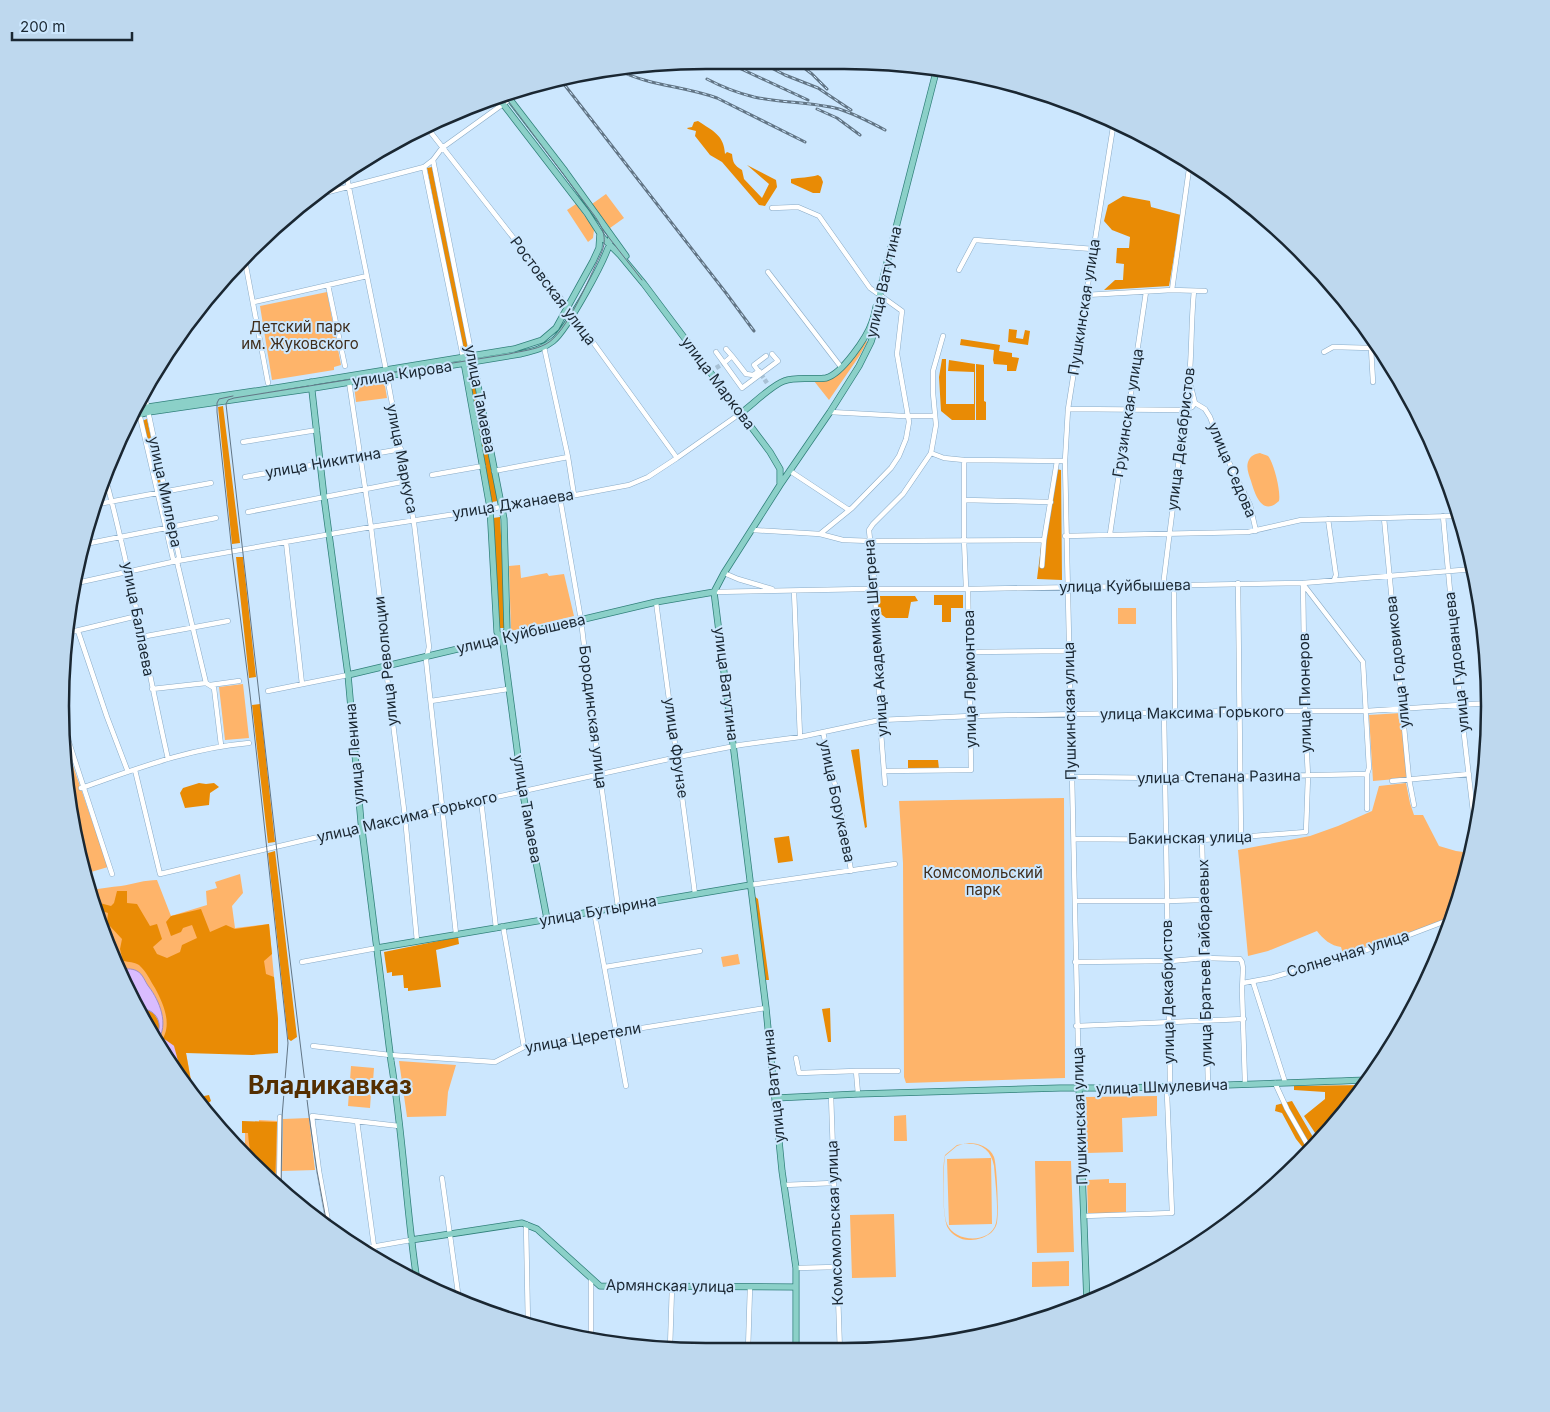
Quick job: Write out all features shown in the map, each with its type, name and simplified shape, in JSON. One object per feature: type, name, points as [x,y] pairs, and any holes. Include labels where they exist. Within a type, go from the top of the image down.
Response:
[{"type":"main road","name":"улица Ватутина","points":[[796,1343],[796,1268],[784,1184],[766,1008],[714,592],[780,485],[830,412],[871,342],[878,319],[879,295],[935,75]]},
{"type":"main road","name":"улица Маркова","points":[[510,100],[643,278],[644,284]]},
{"type":"main road","name":"улица Маркова","points":[[502,103],[587,213],[600,234],[644,284],[776,461],[781,473],[780,485]]},
{"type":"main road","name":"улица Кирова","points":[[472,359],[535,344],[556,328],[596,254],[600,242],[600,234]]},
{"type":"main road","name":"улица Кирова","points":[[142,410],[464,360],[520,354],[544,347],[561,334],[572,316],[610,245],[611,236]]},
{"type":"main road","points":[[604,257],[614,252],[620,255]]},
{"type":"main road","name":"улица Джанаева","points":[[741,413],[786,380],[830,377],[853,354],[864,337],[872,323],[879,295]]},
{"type":"main road","points":[[864,337],[869,337],[871,342]]},
{"type":"main road","name":"улица Тамаева","points":[[472,359],[504,519],[507,628],[502,639]]},
{"type":"main road","name":"улица Тамаева","points":[[464,360],[490,508],[497,632],[502,639],[523,791],[547,919]]},
{"type":"main road","name":"улица Кирова","points":[[311,385],[349,382],[386,373]]},
{"type":"main road","name":"улица Ленина","points":[[311,385],[348,675],[362,827],[397,1098],[416,1274]]},
{"type":"main road","points":[[776,461],[792,468]]},
{"type":"main road","name":"улица Куйбышева","points":[[348,675],[656,602],[714,592]]},
{"type":"main road","name":"улица Бутырина","points":[[377,948],[750,885]]},
{"type":"main road","name":"улица Шмулевича","points":[[776,1098],[858,1094],[1169,1087],[1360,1080]]},
{"type":"main road","name":"Пушкинская улица","points":[[1079,1089],[1087,1295]]},
{"type":"main road","points":[[411,1240],[515,1223],[526,1224]]},
{"type":"main road","name":"Армянская улица","points":[[526,1224],[537,1229],[600,1286],[796,1288]]},
{"type":"street","points":[[331,191],[424,167],[433,160],[442,148],[500,103]]},
{"type":"street","name":"Пушкинская улица","points":[[1079,1089],[1065,536],[1065,460],[1068,410],[1113,128]]},
{"type":"street","name":"Ростовская улица","points":[[430,131],[567,307],[677,458]]},
{"type":"street","name":"улица Тамаева","points":[[433,160],[472,359]]},
{"type":"street","name":"улица Тамаева","points":[[424,167],[464,360]]},
{"type":"street","points":[[1172,290],[1189,170]]},
{"type":"street","name":"улица Маркуса","points":[[348,179],[414,519],[429,647],[426,658],[444,809],[456,934]]},
{"type":"street","points":[[772,208],[798,208],[820,216],[870,288],[902,311],[897,354],[909,422],[906,439],[899,456],[891,468],[849,510],[820,534]]},
{"type":"street","points":[[959,270],[975,240],[1093,250]]},
{"type":"street","points":[[246,265],[268,383]]},
{"type":"street","points":[[768,272],[841,367]]},
{"type":"street","points":[[254,302],[367,276]]},
{"type":"street","points":[[328,285],[345,366]]},
{"type":"street","points":[[1086,295],[1172,290],[1205,291]]},
{"type":"street","name":"улица Декабристов","points":[[1163,586],[1185,410],[1190,386],[1191,323],[1194,291]]},
{"type":"street","name":"Грузинская улица","points":[[1110,534],[1146,292]]},
{"type":"street","name":"улица Академика Шегрена","points":[[885,784],[880,720],[875,589],[869,530],[903,494],[930,453],[936,425],[932,382],[933,371],[943,336]]},
{"type":"street","points":[[544,347],[568,457],[574,496]]},
{"type":"street","points":[[1324,352],[1333,347],[1371,348],[1373,382]]},
{"type":"street","points":[[726,349],[746,374],[753,375],[778,361],[772,354]]},
{"type":"street","points":[[716,352],[742,388],[760,372]]},
{"type":"street","points":[[724,363],[732,356]]},
{"type":"street","points":[[760,372],[754,365],[766,356]]},
{"type":"street","name":"улица Революции","points":[[349,382],[371,527],[388,663],[386,669],[405,817],[417,941]]},
{"type":"street","points":[[767,383],[772,389]]},
{"type":"street","name":"улица Седова","points":[[1190,386],[1195,403],[1205,409],[1210,417],[1222,448],[1250,505],[1256,531]]},
{"type":"street","name":"улица Миллера","points":[[146,402],[179,558],[177,561],[192,627],[210,685],[221,745]]},
{"type":"street","points":[[1068,410],[1185,410],[1192,407],[1195,403]]},
{"type":"street","points":[[830,412],[934,416]]},
{"type":"street","name":"улица Джанаева","points":[[81,582],[177,561],[414,519],[574,496],[635,483],[677,458],[741,413]]},
{"type":"street","name":"улица Миллера","points":[[138,417],[173,559],[177,561]]},
{"type":"street","points":[[243,442],[317,430]]},
{"type":"street","name":"улица Никитина","points":[[245,477],[401,449]]},
{"type":"street","points":[[930,453],[944,458],[964,460],[1065,460]]},
{"type":"street","points":[[494,471],[568,457]]},
{"type":"street","name":"улица Лермонтова","points":[[884,771],[970,770],[970,652],[964,539],[964,460]]},
{"type":"street","points":[[1042,566],[1044,540],[1057,461]]},
{"type":"street","points":[[432,475],[483,466]]},
{"type":"street","points":[[792,468],[849,510]]},
{"type":"street","points":[[248,512],[407,481]]},
{"type":"street","points":[[102,503],[211,483]]},
{"type":"street","name":"улица Баллаева","points":[[108,487],[129,571],[141,637],[168,759]]},
{"type":"street","name":"Бородинская улица","points":[[560,498],[581,620],[618,907]]},
{"type":"street","points":[[964,500],[1051,502]]},
{"type":"street","name":"улица Гудованцева","points":[[1443,516],[1473,808]]},
{"type":"street","points":[[1065,536],[1256,531],[1301,520],[1452,516]]},
{"type":"street","points":[[90,543],[216,518]]},
{"type":"street","name":"улица Годовикова","points":[[1384,518],[1409,779],[1414,805]]},
{"type":"street","points":[[1328,519],[1336,575],[1334,580]]},
{"type":"street","points":[[753,530],[820,534],[843,540],[871,541],[1044,540]]},
{"type":"street","points":[[286,542],[302,684]]},
{"type":"street","name":"улица Куйбышева","points":[[714,592],[1302,583],[1466,570]]},
{"type":"street","name":"улица Куйбышева","points":[[724,573],[776,590]]},
{"type":"street","points":[[1302,583],[1363,662],[1369,768],[1367,774],[1367,808]]},
{"type":"street","name":"улица Пионеров","points":[[1302,583],[1308,776],[1306,832]]},
{"type":"street","points":[[1238,584],[1241,838]]},
{"type":"street","points":[[1174,586],[1174,713]]},
{"type":"street","points":[[794,591],[800,737]]},
{"type":"street","name":"улица Фрунзе","points":[[656,602],[695,894]]},
{"type":"street","points":[[73,632],[137,616]]},
{"type":"street","points":[[141,637],[228,620]]},
{"type":"street","points":[[78,631],[128,772]]},
{"type":"street","points":[[970,652],[1069,651]]},
{"type":"street","name":"улица Куйбышева","points":[[268,691],[348,675]]},
{"type":"street","points":[[152,689],[240,681]]},
{"type":"street","points":[[431,701],[508,689]]},
{"type":"street","name":"улица Максима Горького","points":[[135,770],[160,874],[405,817],[678,757],[734,746],[800,737],[880,720],[1164,712],[1366,711],[1481,704]]},
{"type":"street","name":"улица Декабристов","points":[[1084,1216],[1172,1213],[1167,1094],[1169,1087],[1169,1023],[1164,712]]},
{"type":"street","name":"улица Борукаева","points":[[823,732],[844,825],[851,871]]},
{"type":"street","points":[[82,788],[168,759],[221,745],[249,742]]},
{"type":"street","points":[[70,748],[112,874]]},
{"type":"street","name":"улица Степана Разина","points":[[1072,777],[1165,778],[1367,774]]},
{"type":"street","points":[[1392,781],[1469,774]]},
{"type":"street","points":[[481,800],[499,927],[524,1047]]},
{"type":"street","name":"Бакинская улица","points":[[1074,840],[1202,840],[1306,832]]},
{"type":"street","name":"улица Братьев Гайбараевых","points":[[1202,840],[1208,1085]]},
{"type":"street","name":"улица Бутырина","points":[[750,885],[895,864]]},
{"type":"street","points":[[1075,901],[1203,900]]},
{"type":"street","points":[[594,911],[626,1086]]},
{"type":"street","name":"Солнечная улица","points":[[1243,983],[1253,982],[1383,945],[1443,922]]},
{"type":"street","name":"улица Бутырина","points":[[302,962],[377,948]]},
{"type":"street","points":[[605,968],[700,951]]},
{"type":"street","points":[[1075,962],[1167,961],[1205,958],[1240,959],[1242,962],[1243,983],[1245,1084]]},
{"type":"street","points":[[1253,982],[1284,1082]]},
{"type":"street","name":"улица Церетели","points":[[313,1046],[390,1055],[495,1062],[524,1047],[766,1008]]},
{"type":"street","points":[[1076,1026],[1244,1019]]},
{"type":"street","points":[[796,1058],[799,1073],[898,1071]]},
{"type":"street","points":[[856,1071],[858,1094]]},
{"type":"street","points":[[1275,1083],[1287,1110],[1307,1144]]},
{"type":"street","name":"Комсомольская улица","points":[[831,1095],[840,1343]]},
{"type":"street","points":[[327,1219],[318,1171],[312,1116],[399,1126]]},
{"type":"street","points":[[279,1179],[280,1117]]},
{"type":"street","points":[[357,1121],[375,1250]]},
{"type":"street","points":[[442,1178],[457,1293]]},
{"type":"street","points":[[784,1184],[834,1183]]},
{"type":"street","points":[[526,1224],[528,1318]]},
{"type":"street","points":[[369,1247],[411,1240]]},
{"type":"street","points":[[796,1268],[837,1267]]},
{"type":"street","points":[[590,1278],[591,1333]]},
{"type":"street","points":[[670,1342],[672,1287]]},
{"type":"street","points":[[748,1343],[750,1287]]},
{"type":"green space","points":[[606,194],[624,218],[610,228],[592,204]]},
{"type":"green space","points":[[576,204],[594,230],[593,238],[588,242],[567,210]]},
{"type":"green space","name":"Детский парк им. Жуковского","points":[[327,292],[341,365],[334,367],[334,370],[272,380],[260,306]]},
{"type":"green space","points":[[866,341],[860,355],[829,400],[814,381],[836,375],[846,367]]},
{"type":"green space","points":[[384,380],[387,398],[356,402],[354,385]]},
{"type":"green space","points":[[1260,453],[1268,456],[1270,460],[1275,471],[1279,491],[1279,501],[1268,506],[1260,502],[1257,497],[1247,464],[1250,458]]},
{"type":"green space","points":[[520,565],[521,578],[547,573],[549,576],[564,574],[574,616],[511,631],[509,566]]},
{"type":"green space","points":[[1118,608],[1136,608],[1136,624],[1118,624]]},
{"type":"green space","points":[[243,684],[249,738],[225,740],[219,687]]},
{"type":"green space","points":[[1401,713],[1407,778],[1373,781],[1369,715]]},
{"type":"green space","points":[[71,761],[108,867],[91,872],[94,882],[90,871],[81,830]]},
{"type":"green space","points":[[1406,783],[1414,815],[1423,815],[1439,846],[1464,852],[1444,920],[1427,927],[1343,954],[1341,947],[1328,942],[1317,931],[1268,951],[1248,956],[1238,850],[1310,836],[1372,811],[1379,786]]},
{"type":"green space","name":"Комсомольский парк","points":[[1064,798],[1065,1078],[906,1083],[904,1077],[903,863],[899,801]]},
{"type":"green space","points":[[240,874],[243,893],[232,906],[235,928],[269,924],[278,1019],[278,1053],[190,1051],[186,1053],[191,1082],[154,1025],[134,988],[117,950],[96,889],[157,880],[171,916],[207,905],[206,891],[217,888],[215,882]]},
{"type":"green space","points":[[738,954],[740,964],[723,967],[721,957]]},
{"type":"green space","points":[[399,1061],[456,1065],[448,1092],[446,1116],[407,1117]]},
{"type":"green space","points":[[351,1066],[374,1068],[373,1081],[350,1080]]},
{"type":"green space","points":[[349,1092],[371,1093],[370,1108],[348,1106]]},
{"type":"green space","points":[[1157,1096],[1157,1116],[1122,1118],[1123,1152],[1087,1153],[1086,1097]]},
{"type":"green space","points":[[906,1115],[907,1141],[894,1141],[894,1116]]},
{"type":"green space","points":[[309,1118],[315,1170],[282,1171],[283,1119]]},
{"type":"green space","points":[[259,1120],[278,1121],[276,1176],[242,1143],[245,1143],[245,1131],[259,1132]]},
{"type":"green space","points":[[969,1143],[976,1144],[983,1146],[990,1151],[995,1162],[998,1200],[997,1223],[994,1229],[990,1234],[985,1237],[976,1239],[964,1240],[950,1231],[946,1220],[951,1230],[965,1238],[980,1238],[993,1230],[997,1217],[997,1203],[993,1160],[984,1148],[975,1144],[963,1144]]},
{"type":"green space","points":[[963,1144],[957,1146],[945,1156],[943,1181],[945,1155],[957,1145]]},
{"type":"green space","points":[[991,1158],[992,1224],[949,1225],[947,1159]]},
{"type":"green space","points":[[1035,1161],[1071,1161],[1074,1252],[1037,1253]]},
{"type":"green space","points":[[1109,1179],[1109,1183],[1126,1183],[1126,1213],[1088,1214],[1087,1180]]},
{"type":"green space","points":[[894,1214],[896,1277],[852,1278],[850,1215]]},
{"type":"green space","points":[[1069,1261],[1069,1286],[1032,1287],[1032,1262]]},
{"type":"shaded area","points":[[698,121],[717,134],[722,142],[725,154],[727,152],[732,154],[734,164],[742,170],[744,179],[762,198],[769,184],[747,165],[776,180],[777,187],[765,206],[759,205],[722,162],[710,155],[695,136],[696,131],[687,128],[692,127],[694,122]]},
{"type":"shaded area","points":[[432,167],[468,347],[462,347],[427,168]]},
{"type":"shaded area","points":[[818,175],[823,182],[820,193],[813,193],[791,183],[791,179]]},
{"type":"shaded area","points":[[1123,196],[1150,201],[1151,207],[1181,215],[1169,286],[1104,290],[1115,280],[1123,280],[1124,264],[1116,263],[1117,248],[1129,248],[1130,237],[1112,230],[1104,221],[1108,205]]},
{"type":"shaded area","points":[[1009,329],[1017,330],[1016,338],[1023,339],[1025,330],[1030,331],[1028,345],[1008,342]]},
{"type":"shaded area","points":[[961,339],[1000,345],[999,351],[1012,353],[1012,357],[1019,358],[1016,371],[1007,371],[1007,365],[994,364],[994,350],[960,345]]},
{"type":"shaded area","points":[[942,359],[946,359],[946,404],[974,404],[974,372],[948,371],[949,360],[975,364],[975,420],[952,420],[941,411],[939,377]]},
{"type":"shaded area","points":[[976,364],[984,365],[986,420],[976,420]]},
{"type":"shaded area","points":[[472,366],[498,501],[492,502],[466,367]]},
{"type":"shaded area","points":[[223,406],[240,543],[232,544],[218,407]]},
{"type":"shaded area","points":[[147,419],[162,488],[159,489],[142,421]]},
{"type":"shaded area","points":[[1056,469],[1061,470],[1062,580],[1037,579],[1042,539]]},
{"type":"shaded area","points":[[500,517],[506,628],[498,628],[493,518]]},
{"type":"shaded area","points":[[236,557],[243,557],[256,677],[249,678]]},
{"type":"shaded area","points":[[934,595],[963,595],[963,608],[951,608],[951,622],[942,622],[942,605],[934,605]]},
{"type":"shaded area","points":[[877,596],[915,596],[918,601],[911,602],[908,618],[886,618],[877,611]]},
{"type":"shaded area","points":[[260,704],[275,842],[268,843],[252,705]]},
{"type":"shaded area","points":[[859,749],[867,827],[865,828],[851,750]]},
{"type":"shaded area","points":[[908,760],[938,760],[939,769],[908,770]]},
{"type":"shaded area","points":[[199,783],[214,783],[219,787],[210,793],[209,805],[185,808],[180,793],[183,788]]},
{"type":"shaded area","points":[[789,836],[793,861],[778,863],[774,838]]},
{"type":"shaded area","points":[[275,851],[297,1037],[291,1041],[288,1039],[268,853]]},
{"type":"shaded area","points":[[117,891],[127,891],[127,903],[137,904],[150,926],[157,924],[162,939],[153,947],[157,954],[167,958],[180,952],[182,945],[197,938],[192,925],[183,928],[181,932],[171,936],[166,922],[171,916],[201,909],[210,932],[226,925],[235,929],[269,924],[272,954],[264,961],[266,974],[274,977],[278,1019],[278,1053],[252,1055],[186,1053],[191,1081],[163,1039],[166,1030],[166,1016],[155,988],[139,965],[123,961],[120,949],[122,939],[107,924],[108,913],[103,911],[100,903],[111,906],[114,903]]},
{"type":"shaded area","points":[[754,896],[758,899],[769,980],[765,980]]},
{"type":"shaded area","points":[[458,937],[459,944],[436,950],[441,987],[408,991],[408,988],[404,988],[403,975],[392,976],[392,972],[387,973],[384,952]]},
{"type":"shaded area","points":[[126,969],[139,972],[156,999],[163,1020],[161,1036],[158,1032],[159,1022],[157,1017],[146,1009]]},
{"type":"shaded area","points":[[830,1008],[831,1042],[828,1042],[822,1009]]},
{"type":"shaded area","points":[[146,1009],[158,1019],[158,1032]]},
{"type":"shaded area","points":[[1356,1085],[1316,1134],[1304,1116],[1325,1099],[1325,1092],[1294,1090],[1294,1086]]},
{"type":"shaded area","points":[[209,1095],[211,1101],[208,1103],[202,1096]]},
{"type":"shaded area","points":[[1292,1101],[1313,1137],[1303,1148],[1282,1113],[1275,1111],[1276,1105]]},
{"type":"shaded area","points":[[242,1121],[277,1122],[275,1175],[250,1152],[248,1133],[242,1133]]},
{"type":"waterway","points":[[165,1042],[172,1047],[175,1059]]},
{"type":"tunnel","points":[[716,368],[724,363]]},
{"type":"tunnel","points":[[761,374],[767,383]]},
{"type":"tram line","points":[[326,1217],[309,1116],[226,404],[228,400],[234,398],[509,354],[537,348],[554,338],[562,329],[584,291],[604,245],[604,235],[594,215],[508,101]]},
{"type":"tram line","points":[[603,230],[642,280]]},
{"type":"tram line","points":[[233,396],[219,399],[217,412],[288,1043],[282,1117],[281,1181]]},
{"type":"railway","points":[[741,69],[808,100]]},
{"type":"railway","points":[[773,69],[818,88],[851,110]]},
{"type":"railway","points":[[805,69],[827,89]]},
{"type":"railway","points":[[627,74],[655,83],[717,98],[805,142]]},
{"type":"railway","points":[[707,79],[730,90],[754,97],[839,109],[885,130]]},
{"type":"railway","points":[[565,85],[754,331]]},
{"type":"railway","points":[[817,109],[837,118],[860,135]]},
{"type":"district","name":"Владикавказ","points":[[330,1085]]}]
